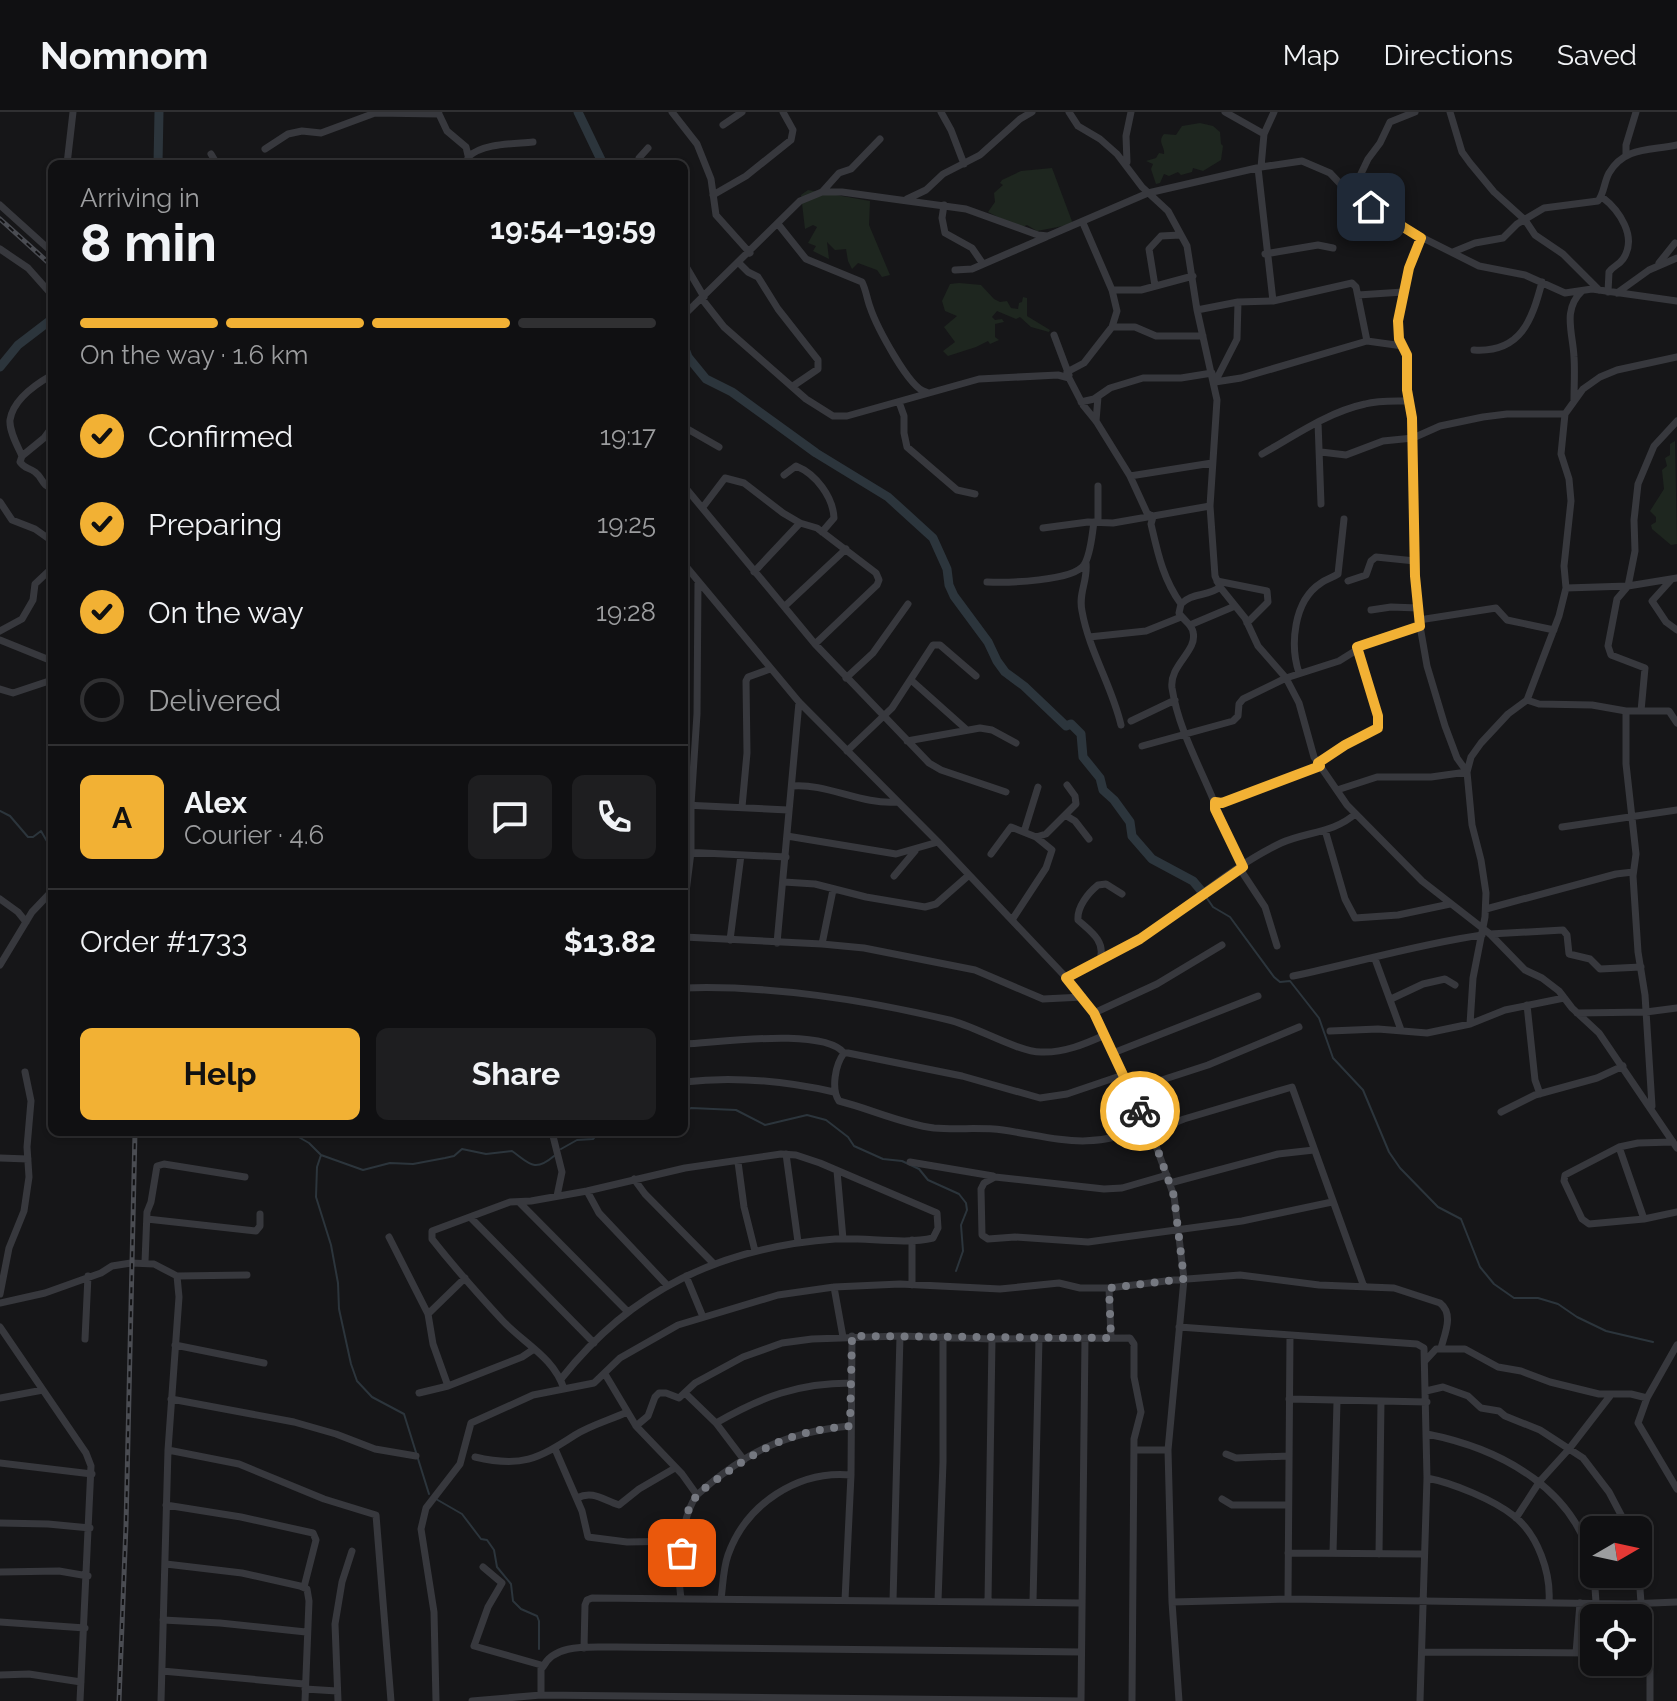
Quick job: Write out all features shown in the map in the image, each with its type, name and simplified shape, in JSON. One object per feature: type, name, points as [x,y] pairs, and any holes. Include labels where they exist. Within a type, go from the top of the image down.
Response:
[{"type":"street","points":[[67,160],[73,112]]},
{"type":"street","points":[[672,112],[697,144],[711,179],[718,218],[750,253]]},
{"type":"street","points":[[723,125],[742,112]]},
{"type":"street","points":[[713,195],[746,176],[791,140],[793,130],[783,112]]},
{"type":"street","points":[[941,112],[964,164]]},
{"type":"street","points":[[904,201],[926,190],[943,174],[980,155],[1032,112]]},
{"type":"street","points":[[1069,112],[1078,126],[1109,146],[1127,164],[1148,193],[1168,211],[1187,246],[1197,310],[1217,400],[1210,506],[1211,547],[1218,584],[1247,623],[1258,646],[1294,689],[1310,747],[1319,765],[1355,814],[1422,881],[1517,964],[1552,984],[1599,1033],[1675,1145]]},
{"type":"street","points":[[1127,164],[1126,136],[1131,112]]},
{"type":"street","points":[[1225,112],[1264,134]]},
{"type":"street","points":[[1273,301],[1265,254],[1259,168],[1264,134],[1274,112]]},
{"type":"street","points":[[1348,192],[1358,180],[1390,122],[1415,112]]},
{"type":"street","points":[[1450,112],[1462,152],[1494,192],[1525,220],[1535,235],[1608,292]]},
{"type":"street","points":[[1626,155],[1636,112]]},
{"type":"street","points":[[265,149],[288,134],[302,131],[321,133],[374,113],[439,113],[447,131],[464,144],[469,160]]},
{"type":"street","points":[[822,192],[839,173],[851,169],[880,139]]},
{"type":"street","points":[[469,160],[474,152],[494,146],[533,142]]},
{"type":"street","points":[[1453,252],[1475,243],[1503,238],[1544,208],[1598,201],[1610,171],[1626,155],[1677,145]]},
{"type":"street","points":[[639,160],[648,148]]},
{"type":"street","points":[[211,154],[215,160]]},
{"type":"street","points":[[955,270],[972,269],[1148,193],[1294,161],[1310,163],[1330,173],[1348,192],[1393,223],[1479,266],[1525,275],[1560,292],[1584,289],[1677,301]]},
{"type":"street","points":[[688,311],[800,201],[822,192],[966,209],[1048,236]]},
{"type":"street","points":[[1602,197],[1617,209],[1628,241],[1623,259],[1609,272],[1608,292]]},
{"type":"street","points":[[0,205],[48,248]]},
{"type":"street","points":[[944,205],[945,233],[972,248],[983,264]]},
{"type":"street","points":[[1067,372],[1084,363],[1112,327],[1117,311],[1112,290],[1083,223]]},
{"type":"street","points":[[778,224],[806,259],[862,282],[871,312],[904,373],[918,390],[926,392]]},
{"type":"street","points":[[1155,286],[1149,249],[1161,236],[1180,235]]},
{"type":"street","points":[[1421,238],[1411,261],[1398,321],[1399,339],[1408,362],[1418,608],[1427,666],[1457,758],[1467,772]]},
{"type":"street","points":[[1608,292],[1677,258],[1676,241]]},
{"type":"street","points":[[1657,266],[1676,241]]},
{"type":"street","points":[[1265,254],[1318,245],[1333,248]]},
{"type":"street","points":[[0,249],[28,268],[48,290]]},
{"type":"street","points":[[739,263],[758,277],[785,319],[818,360],[818,369],[793,386]]},
{"type":"street","points":[[688,270],[724,327],[817,407],[837,417],[926,392],[998,377],[1058,375],[1072,381]]},
{"type":"street","points":[[1112,290],[1141,290],[1193,276]]},
{"type":"street","points":[[1197,310],[1238,302],[1273,301],[1349,282],[1354,284],[1358,295],[1367,341]]},
{"type":"street","points":[[1474,350],[1500,345],[1523,333],[1535,310],[1542,282]]},
{"type":"street","points":[[1574,401],[1570,314],[1576,297],[1584,289]]},
{"type":"street","points":[[1358,295],[1403,292]]},
{"type":"street","points":[[1215,382],[1237,339],[1238,302]]},
{"type":"street","points":[[1112,327],[1135,327],[1156,336],[1203,336]]},
{"type":"street","points":[[1054,335],[1081,402],[1130,476],[1147,513],[1153,517]]},
{"type":"street","points":[[1215,382],[1241,378],[1367,341],[1403,346]]},
{"type":"street","points":[[1470,1024],[1473,978],[1485,933],[1486,909],[1467,772],[1471,757],[1481,743],[1508,714],[1527,700],[1554,630],[1566,588],[1564,566],[1571,501],[1569,479],[1561,454],[1565,414],[1588,384],[1607,374],[1677,357]]},
{"type":"street","points":[[1081,402],[1098,397],[1110,388],[1143,378],[1181,378],[1212,373]]},
{"type":"street","points":[[22,456],[12,431],[12,415],[30,387],[48,377]]},
{"type":"street","points":[[1096,421],[1098,397]]},
{"type":"street","points":[[1262,454],[1318,422],[1366,403],[1409,401]]},
{"type":"street","points":[[899,402],[904,416],[907,447],[957,490],[975,494]]},
{"type":"street","points":[[1321,452],[1346,455],[1391,439],[1413,438],[1440,426],[1483,417],[1565,414]]},
{"type":"street","points":[[1641,711],[1645,668],[1611,655],[1607,650],[1617,599],[1628,586],[1635,551],[1638,484],[1654,446],[1677,421]]},
{"type":"street","points":[[1318,422],[1321,504]]},
{"type":"street","points":[[688,429],[719,447]]},
{"type":"street","points":[[48,432],[22,456],[20,462],[23,467],[35,472],[48,487]]},
{"type":"street","points":[[1130,476],[1212,463]]},
{"type":"street","points":[[784,475],[796,466],[819,483],[833,506],[834,518],[822,532]]},
{"type":"street","points":[[703,507],[729,477],[744,483],[800,523],[822,532],[876,573],[879,580],[853,610],[815,644]]},
{"type":"street","points":[[1098,486],[1096,522],[1086,563],[1087,581],[1082,587],[1081,606],[1121,725]]},
{"type":"street","points":[[688,490],[815,644],[929,763],[1006,792]]},
{"type":"street","points":[[0,502],[12,520],[48,538]]},
{"type":"street","points":[[1043,528],[1113,523],[1210,506]]},
{"type":"street","points":[[1153,517],[1151,524],[1164,576],[1181,604],[1181,617],[1190,625],[1193,639],[1172,676],[1185,735],[1241,868],[1265,907],[1277,946]]},
{"type":"street","points":[[1299,673],[1294,633],[1306,599],[1321,583],[1338,574],[1344,519]]},
{"type":"street","points":[[754,572],[800,523]]},
{"type":"street","points":[[785,606],[846,549]]},
{"type":"street","points":[[1348,581],[1366,575],[1371,561],[1376,557],[1415,561]]},
{"type":"street","points":[[987,582],[1059,578],[1077,572],[1086,563]]},
{"type":"street","points":[[688,569],[799,702],[938,842],[1083,997],[1094,1013],[1150,1129],[1169,1179],[1184,1279],[1168,1450],[1172,1602],[1179,1701]]},
{"type":"street","points":[[0,631],[21,621],[33,600],[35,584],[48,572]]},
{"type":"street","points":[[1566,588],[1628,586],[1674,579]]},
{"type":"street","points":[[1674,579],[1652,601],[1666,622],[1677,630]]},
{"type":"street","points":[[688,796],[697,714],[698,581]]},
{"type":"street","points":[[1181,604],[1191,596],[1212,593],[1218,584]]},
{"type":"street","points":[[1218,584],[1267,591],[1268,602],[1247,623]]},
{"type":"street","points":[[846,678],[873,653],[908,604]]},
{"type":"street","points":[[1190,625],[1235,606]]},
{"type":"street","points":[[1371,610],[1418,608]]},
{"type":"street","points":[[1142,746],[1233,721],[1237,718],[1243,699],[1286,678],[1339,661],[1357,647],[1420,623],[1496,608],[1507,620],[1554,630]]},
{"type":"street","points":[[1089,637],[1146,631],[1181,617]]},
{"type":"street","points":[[0,640],[48,659]]},
{"type":"street","points":[[847,751],[884,715],[933,645],[938,644],[976,676]]},
{"type":"street","points":[[1215,802],[1222,803],[1319,765],[1345,745],[1378,728],[1378,716],[1357,647]]},
{"type":"street","points":[[742,807],[747,753],[746,681],[751,675],[770,669]]},
{"type":"street","points":[[911,680],[967,730]]},
{"type":"street","points":[[0,689],[13,693],[48,681]]},
{"type":"street","points":[[1131,721],[1175,700]]},
{"type":"street","points":[[1527,700],[1539,704],[1592,705],[1626,711],[1673,710],[1677,723]]},
{"type":"street","points":[[777,943],[799,702]]},
{"type":"street","points":[[1626,711],[1625,751],[1636,854],[1633,872],[1652,1110]]},
{"type":"street","points":[[907,741],[985,729],[1016,743]]},
{"type":"street","points":[[1337,790],[1377,777],[1431,777],[1467,772]]},
{"type":"street","points":[[1036,837],[1046,834],[1076,800],[1067,785]]},
{"type":"street","points":[[792,786],[897,802]]},
{"type":"street","points":[[1024,832],[1038,787]]},
{"type":"street","points":[[688,805],[788,810]]},
{"type":"street","points":[[1562,827],[1677,810]]},
{"type":"street","points":[[1066,978],[1140,939],[1283,842],[1325,830],[1355,814]]},
{"type":"street","points":[[1065,815],[1075,821],[1089,839]]},
{"type":"street","points":[[991,854],[1010,827],[1036,837],[1052,850],[1050,861],[1012,920]]},
{"type":"street","points":[[1325,830],[1345,899],[1355,918],[1398,915],[1450,904]]},
{"type":"street","points":[[1046,834],[1047,844]]},
{"type":"street","points":[[787,836],[896,854],[938,842]]},
{"type":"street","points":[[894,876],[915,851]]},
{"type":"street","points":[[688,852],[786,857]]},
{"type":"street","points":[[730,940],[741,855]]},
{"type":"street","points":[[1486,909],[1633,872]]},
{"type":"street","points":[[784,882],[815,884],[925,907],[936,904],[969,875]]},
{"type":"street","points":[[1100,959],[1103,950],[1101,943],[1078,920],[1078,914],[1098,885],[1106,884],[1122,894]]},
{"type":"street","points":[[822,944],[833,890]]},
{"type":"street","points":[[0,965],[26,922],[48,895]]},
{"type":"street","points":[[0,899],[26,922]]},
{"type":"street","points":[[1293,976],[1485,933],[1563,930],[1567,935],[1569,954],[1590,959],[1600,969],[1641,967]]},
{"type":"street","points":[[688,937],[876,950],[960,966],[998,978],[1017,990],[1043,999],[1083,997]]},
{"type":"street","points":[[1094,1013],[1157,984],[1222,945]]},
{"type":"street","points":[[1375,959],[1401,1030]]},
{"type":"street","points":[[1391,999],[1434,981],[1445,979],[1455,985]]},
{"type":"street","points":[[688,988],[743,988],[859,1002],[955,1021],[1040,1052],[1070,1048],[1105,1035]]},
{"type":"street","points":[[1113,1053],[1258,996]]},
{"type":"street","points":[[1330,1031],[1401,1030],[1421,1034],[1564,998]]},
{"type":"street","points":[[1527,1005],[1535,1080],[1540,1094]]},
{"type":"street","points":[[1577,1013],[1646,1012],[1677,1008]]},
{"type":"street","points":[[1131,1090],[1208,1065],[1299,1027]]},
{"type":"street","points":[[688,1044],[792,1038],[832,1044],[844,1053],[962,1076],[1040,1098],[1067,1094],[1123,1075]]},
{"type":"street","points":[[844,1053],[839,1060],[834,1092],[839,1101],[911,1124],[998,1130],[1057,1141],[1099,1141],[1292,1087],[1364,1287]]},
{"type":"street","points":[[1501,1112],[1540,1094],[1597,1078],[1623,1066]]},
{"type":"street","points":[[0,1294],[9,1248],[24,1211],[29,1177],[27,1147],[31,1101],[25,1072]]},
{"type":"street","points":[[688,1082],[763,1081],[834,1092]]},
{"type":"street","points":[[553,1136],[562,1172],[557,1196]]},
{"type":"street","points":[[1675,1145],[1638,1143],[1619,1147],[1565,1175],[1566,1189],[1582,1219],[1589,1224],[1644,1219],[1677,1212]]},
{"type":"street","points":[[1619,1147],[1644,1219]]},
{"type":"street","points":[[910,1162],[995,1177],[1104,1189],[1169,1179],[1278,1154],[1314,1150]]},
{"type":"street","points":[[786,1154],[798,1242]]},
{"type":"street","points":[[561,1379],[628,1312],[686,1276],[755,1251],[798,1242],[933,1238],[938,1228],[937,1213],[804,1157],[786,1154],[685,1168],[587,1191],[520,1203],[510,1202],[435,1230],[431,1235],[465,1278],[504,1323],[545,1357],[561,1379],[564,1389]]},
{"type":"street","points":[[0,1158],[28,1159]]},
{"type":"street","points":[[738,1162],[744,1207],[755,1251]]},
{"type":"street","points":[[145,1262],[147,1219],[155,1168],[160,1164],[245,1177]]},
{"type":"street","points":[[837,1171],[843,1239]]},
{"type":"street","points":[[995,1177],[984,1183],[981,1189],[984,1238],[1088,1242],[1242,1221],[1332,1202]]},
{"type":"street","points":[[634,1179],[714,1264]]},
{"type":"street","points":[[587,1191],[599,1213],[667,1285]]},
{"type":"street","points":[[520,1203],[628,1312]]},
{"type":"street","points":[[147,1219],[256,1231],[260,1226],[260,1214]]},
{"type":"street","points":[[471,1218],[594,1343]]},
{"type":"street","points":[[389,1237],[428,1314],[433,1344],[448,1386]]},
{"type":"street","points":[[912,1240],[912,1285]]},
{"type":"street","points":[[0,1303],[45,1293],[112,1266],[145,1262],[164,1267],[177,1276],[247,1275]]},
{"type":"street","points":[[436,1701],[434,1612],[421,1529],[426,1508],[460,1464],[469,1429],[476,1419],[533,1395],[586,1386],[605,1374],[620,1358],[662,1333],[703,1317],[778,1295],[834,1287],[912,1285],[974,1290],[1059,1283],[1080,1288],[1109,1288],[1240,1275],[1319,1285],[1401,1290],[1445,1307],[1448,1318],[1441,1348]]},
{"type":"street","points":[[85,1339],[88,1276]]},
{"type":"street","points":[[161,1701],[168,1450],[179,1297],[177,1276]]},
{"type":"street","points":[[686,1276],[703,1317]]},
{"type":"street","points":[[428,1314],[465,1278]]},
{"type":"street","points":[[834,1287],[843,1337]]},
{"type":"street","points":[[1109,1288],[1111,1338]]},
{"type":"street","points":[[0,1327],[86,1453],[92,1474],[80,1701]]},
{"type":"street","points":[[1179,1327],[1417,1344],[1424,1348],[1427,1478],[1420,1701]]},
{"type":"street","points":[[1288,1599],[1290,1335]]},
{"type":"street","points":[[845,1600],[851,1475],[852,1336]]},
{"type":"street","points":[[636,1426],[648,1416],[659,1393],[676,1398],[717,1370],[782,1343],[852,1336],[1130,1338],[1134,1344],[1134,1377],[1141,1412],[1134,1450],[1132,1701]]},
{"type":"street","points":[[893,1601],[900,1336]]},
{"type":"street","points":[[938,1601],[943,1337]]},
{"type":"street","points":[[1033,1602],[1039,1338]]},
{"type":"street","points":[[472,1701],[541,1695],[1081,1701],[1085,1338]]},
{"type":"street","points":[[988,1601],[992,1339]]},
{"type":"street","points":[[0,1343],[9,1342]]},
{"type":"street","points":[[175,1345],[264,1363]]},
{"type":"street","points":[[1677,1345],[1647,1398],[1638,1427],[1677,1489]]},
{"type":"street","points":[[1425,1361],[1432,1351],[1441,1348],[1465,1349],[1503,1369],[1610,1396],[1621,1393],[1647,1398]]},
{"type":"street","points":[[419,1393],[448,1386],[522,1357],[534,1349]]},
{"type":"street","points":[[605,1374],[636,1426],[697,1495]]},
{"type":"street","points":[[716,1423],[747,1405],[777,1393],[815,1385],[851,1383]]},
{"type":"street","points":[[1426,1391],[1438,1386],[1457,1391],[1481,1408],[1499,1411],[1569,1449],[1583,1458],[1596,1474],[1621,1516]]},
{"type":"street","points":[[0,1398],[43,1390]]},
{"type":"street","points":[[685,1393],[716,1423],[744,1460]]},
{"type":"street","points":[[1516,1518],[1540,1481],[1610,1396]]},
{"type":"street","points":[[171,1399],[294,1422],[375,1449],[416,1456]]},
{"type":"street","points":[[1289,1399],[1427,1402]]},
{"type":"street","points":[[1333,1553],[1337,1401]]},
{"type":"street","points":[[1379,1554],[1381,1401]]},
{"type":"street","points":[[475,1457],[515,1462],[534,1459],[584,1431],[627,1412]]},
{"type":"street","points":[[681,1599],[679,1576],[683,1541],[688,1512],[697,1495],[744,1460],[788,1437],[818,1429],[850,1426]]},
{"type":"street","points":[[1427,1434],[1478,1447],[1540,1481],[1562,1503],[1580,1532]]},
{"type":"street","points":[[555,1449],[577,1498],[588,1537],[627,1542],[683,1541]]},
{"type":"street","points":[[168,1450],[239,1464],[324,1499],[376,1515],[391,1701]]},
{"type":"street","points":[[1134,1450],[1168,1450]]},
{"type":"street","points":[[1226,1454],[1236,1458],[1288,1456]]},
{"type":"street","points":[[0,1463],[92,1474]]},
{"type":"street","points":[[577,1498],[594,1494],[619,1505],[675,1468]]},
{"type":"street","points":[[721,1599],[728,1555],[758,1509],[783,1489],[809,1477],[851,1475]]},
{"type":"street","points":[[1427,1478],[1453,1485],[1516,1518],[1545,1566],[1549,1602]]},
{"type":"street","points":[[1222,1499],[1232,1505],[1288,1505]]},
{"type":"street","points":[[166,1505],[313,1533],[316,1540],[304,1587]]},
{"type":"street","points":[[0,1523],[90,1528]]},
{"type":"street","points":[[338,1701],[335,1624],[342,1582],[352,1551]]},
{"type":"street","points":[[1288,1553],[1423,1554]]},
{"type":"street","points":[[166,1564],[242,1573],[304,1587],[309,1595],[305,1701]]},
{"type":"street","points":[[483,1567],[502,1583],[488,1607],[474,1646],[539,1663],[543,1667]]},
{"type":"street","points":[[0,1572],[59,1571],[88,1576]]},
{"type":"street","points":[[1595,1588],[1596,1602]]},
{"type":"street","points":[[1640,1588],[1641,1603]]},
{"type":"street","points":[[1172,1602],[1288,1599],[1677,1602]]},
{"type":"street","points":[[584,1648],[587,1600],[1081,1603]]},
{"type":"street","points":[[1576,1653],[1580,1603]]},
{"type":"street","points":[[163,1620],[306,1632]]},
{"type":"street","points":[[0,1622],[85,1628]]},
{"type":"street","points":[[541,1695],[543,1667],[552,1654],[584,1648],[1081,1652]]},
{"type":"street","points":[[1423,1652],[1580,1653]]},
{"type":"street","points":[[162,1671],[337,1691]]},
{"type":"street","points":[[0,1675],[29,1674],[81,1682]]},
{"type":"street","points":[[1650,1676],[1650,1701]]},
{"type":"shaded area","points":[[1200,123],[1213,126],[1220,132],[1223,146],[1221,160],[1203,171],[1193,168],[1192,172],[1181,175],[1178,172],[1169,176],[1164,174],[1160,183],[1156,184],[1151,169],[1153,164],[1146,161],[1156,158],[1159,153],[1164,154],[1161,139],[1164,134],[1176,135],[1182,126]]},
{"type":"shaded area","points":[[1052,168],[1073,224],[1037,231],[1027,225],[1020,228],[988,212],[995,202],[994,193],[1003,185],[1000,183],[1002,180],[1021,171]]},
{"type":"shaded area","points":[[808,190],[870,201],[869,225],[890,275],[882,277],[877,270],[858,263],[852,269],[846,249],[835,250],[827,242],[829,259],[813,251],[816,246],[808,243],[817,227],[813,225],[805,229],[801,195]]},
{"type":"shaded area","points":[[950,284],[981,285],[994,299],[1007,301],[1011,308],[1018,309],[1023,297],[1027,298],[1027,316],[1049,332],[1031,327],[1020,317],[1016,319],[997,311],[992,317],[1004,322],[995,324],[995,337],[999,340],[948,356],[943,351],[955,342],[944,327],[957,316],[945,311],[942,301]]},
{"type":"shaded area","points":[[1675,441],[1677,544],[1671,545],[1652,529],[1656,517],[1650,511],[1664,489],[1662,470],[1667,466],[1665,458],[1670,455],[1670,444]]},
{"type":"waterway","points":[[158,160],[159,112]]},
{"type":"waterway","points":[[578,112],[601,160]]},
{"type":"waterway","points":[[0,367],[18,345],[48,322]]},
{"type":"waterway","points":[[688,357],[706,379],[732,392],[816,453],[888,497],[933,538],[947,569],[954,596],[988,642],[1005,672],[1066,726],[1071,724],[1081,734],[1083,757],[1100,778],[1103,790],[1130,822],[1132,836],[1152,859],[1193,881],[1204,894]]},
{"type":"waterway","points":[[0,811],[10,816],[28,837],[41,831],[48,843]]},
{"type":"waterway","points":[[1204,894],[1213,907],[1230,917],[1274,977],[1280,982],[1290,981],[1319,1018],[1333,1058],[1363,1090],[1389,1152],[1400,1168],[1438,1207],[1461,1219],[1480,1267],[1494,1284],[1514,1298],[1538,1298],[1558,1304],[1606,1331],[1653,1342]]},
{"type":"waterway","points":[[688,1110],[736,1110],[765,1125],[807,1115],[826,1120],[848,1137],[854,1146],[883,1159],[902,1161],[919,1169],[928,1180],[959,1194],[966,1203],[967,1210],[961,1225],[963,1251],[956,1271]]},
{"type":"waterway","points":[[297,1136],[321,1155],[363,1170],[390,1163],[413,1164],[445,1158],[454,1156],[462,1149],[486,1154],[512,1151],[536,1165],[554,1156]]},
{"type":"waterway","points":[[561,1149],[577,1140],[596,1136]]},
{"type":"waterway","points":[[321,1155],[317,1167],[316,1197],[331,1245],[339,1309],[351,1364],[357,1381],[372,1397],[404,1414],[429,1494]]},
{"type":"waterway","points":[[436,1499],[462,1514],[481,1539],[487,1540],[494,1550],[497,1567],[511,1584],[513,1601],[521,1609],[537,1616],[539,1649]]},
{"type":"railway","points":[[0,219],[48,262]]},
{"type":"railway","points":[[119,1701],[135,1136]]},
{"type":"way so far","points":[[682,1553],[688,1512],[705,1487],[776,1441],[808,1431],[850,1426],[852,1336],[1111,1338],[1109,1288],[1184,1279],[1174,1196],[1151,1132],[1140,1111]]},
{"type":"route","points":[[1140,1111],[1094,1013],[1066,978],[1140,939],[1243,867],[1215,809],[1215,802],[1222,803],[1320,766],[1318,763],[1345,745],[1378,728],[1378,716],[1357,647],[1420,626],[1415,576],[1414,458],[1407,390],[1408,362],[1399,339],[1398,321],[1409,268],[1421,238],[1371,207]]}]
